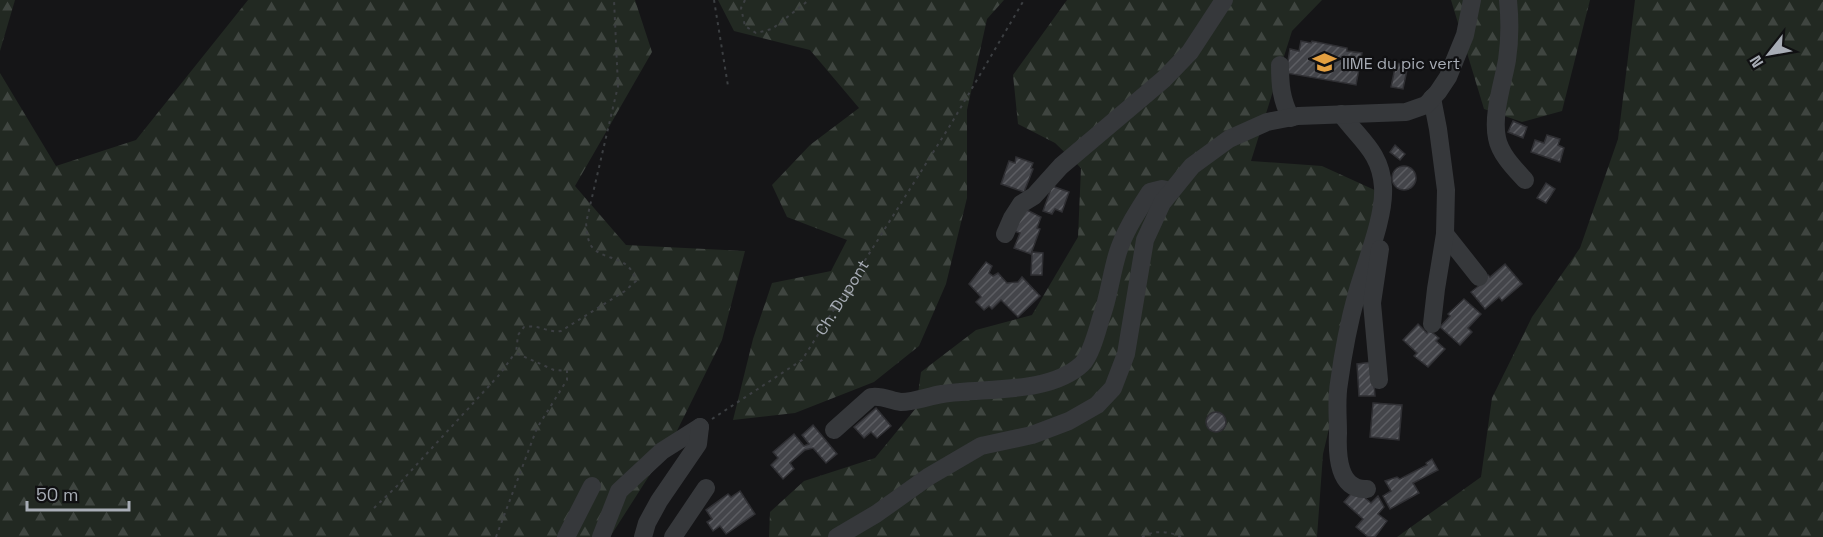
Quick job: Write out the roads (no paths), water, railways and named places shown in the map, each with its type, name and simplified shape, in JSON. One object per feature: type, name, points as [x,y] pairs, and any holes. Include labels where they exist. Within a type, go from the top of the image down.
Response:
[{"type":"street","points":[[1005,234],[1021,204],[1034,196],[1061,166],[1164,79],[1190,52],[1224,0]]},
{"type":"street","points":[[837,537],[876,514],[938,471],[981,446],[1041,432],[1069,421],[1097,405],[1113,388],[1126,354],[1145,240],[1162,202],[1192,166],[1229,139],[1267,122],[1341,114],[1406,112],[1426,105],[1448,77],[1465,35],[1472,0]]},
{"type":"street","points":[[1508,0],[1510,20],[1507,57],[1496,120],[1497,139],[1505,157],[1525,180]]},
{"type":"street","points":[[1280,65],[1280,88],[1291,118]]},
{"type":"street","points":[[1432,98],[1446,190],[1445,234],[1432,324]]},
{"type":"street","points":[[1341,114],[1373,151]]},
{"type":"street","points":[[1365,114],[1383,188],[1383,233],[1372,303],[1379,380]]},
{"type":"street","points":[[1366,489],[1355,488],[1348,484],[1342,470],[1337,447],[1338,385],[1357,294],[1370,254],[1380,211],[1383,188]]},
{"type":"street","points":[[834,430],[870,397],[878,396],[899,402],[941,394],[1049,382],[1070,373],[1084,362],[1092,344],[1104,311],[1118,251],[1128,228],[1150,192],[1162,189],[1171,191]]},
{"type":"street","points":[[1445,234],[1479,277]]},
{"type":"street","points":[[601,537],[618,491],[662,451],[700,427],[698,444],[659,501],[642,537]]},
{"type":"street","points":[[566,537],[592,486]]},
{"type":"street","points":[[673,537],[706,488]]},
{"type":"place","name":"IIME du pic vert","points":[[1324,63]]}]
